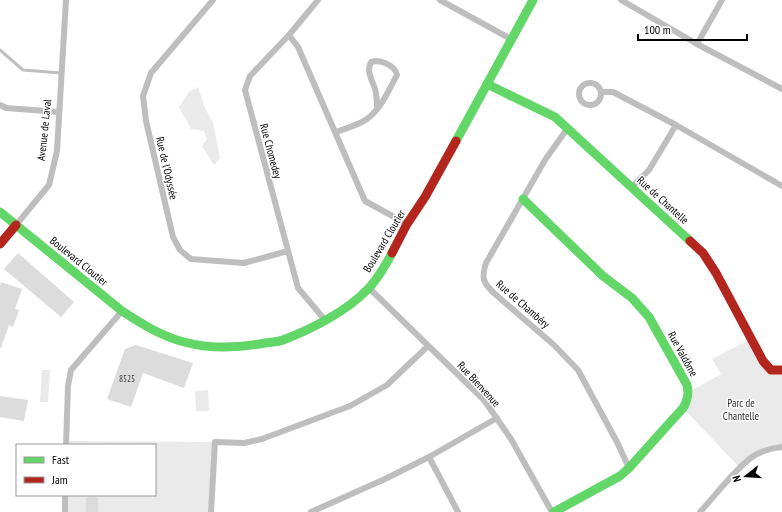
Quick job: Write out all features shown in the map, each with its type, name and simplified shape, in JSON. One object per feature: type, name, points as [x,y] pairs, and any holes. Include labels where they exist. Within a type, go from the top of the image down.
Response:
[{"type":"street","name":"Avenue de Laval","points":[[0,244],[49,184],[57,151],[66,0]]},
{"type":"street","name":"Rue de l'Odyssée","points":[[213,0],[151,73],[143,96],[146,121],[173,237],[180,250],[191,259],[244,264],[288,251]]},
{"type":"street","name":"Rue Chomedey","points":[[318,0],[289,35],[250,76],[245,90],[298,288],[325,320]]},
{"type":"street","points":[[440,0],[511,39]]},
{"type":"street","name":"Boulevard Cloutier","points":[[0,212],[122,311],[140,324],[160,334],[185,342],[218,347],[249,346],[282,340],[340,312],[369,288],[390,257],[407,224],[425,197],[533,0]]},
{"type":"street","points":[[620,0],[697,44],[782,89]]},
{"type":"street","points":[[697,44],[722,0]]},
{"type":"street","points":[[289,35],[298,47],[365,201],[407,224]]},
{"type":"street","points":[[336,132],[363,122],[371,115],[377,109],[397,75],[396,70],[393,67],[376,60],[370,62],[368,67],[375,90],[377,109]]},
{"type":"street","name":"Rue de Chantelle","points":[[487,84],[555,117],[703,253],[716,273],[763,361],[771,370],[782,370]]},
{"type":"street","points":[[601,92],[613,92],[676,125],[782,186]]},
{"type":"street","points":[[0,105],[6,108],[59,112]]},
{"type":"street","points":[[632,188],[649,170],[676,125]]},
{"type":"street","name":"Rue de Chambéry","points":[[567,129],[545,160],[486,263],[482,273],[488,288],[554,345],[578,370],[617,442],[629,468]]},
{"type":"street","name":"Rue Valdôme","points":[[522,199],[603,276],[632,298],[649,317],[687,385],[689,398],[683,408],[620,476],[553,512]]},
{"type":"street","name":"Rue Bienvenue","points":[[369,288],[484,400],[511,439],[553,512]]},
{"type":"street","points":[[66,444],[70,370],[122,311]]},
{"type":"street","points":[[211,512],[215,442],[244,443],[262,440],[350,406],[387,385],[428,346]]},
{"type":"street","points":[[311,512],[385,479],[429,457],[497,418]]},
{"type":"street","points":[[700,512],[740,468],[753,457],[764,451],[782,447]]},
{"type":"street","points":[[429,457],[458,512]]},
{"type":"street","points":[[65,496],[65,512]]},
{"type":"lane","points":[[0,50],[23,70],[61,73]]},
{"type":"green space","points":[[198,87],[205,108],[213,123],[220,158],[214,165],[202,146],[207,139],[204,131],[191,129],[179,107],[189,92]]},
{"type":"green space","name":"Parc de Chantelle","points":[[751,339],[763,361],[782,370],[782,447],[764,451],[740,468],[683,408],[689,392],[721,374],[712,359]]},
{"type":"green space","points":[[42,370],[50,370],[48,402],[40,402]]},
{"type":"green space","points":[[208,390],[209,411],[196,411],[195,391]]},
{"type":"green space","points":[[67,441],[215,442],[211,512],[65,512],[65,496],[156,496],[156,444],[66,444]]},
{"type":"building","points":[[18,253],[74,302],[61,317],[4,269]]},
{"type":"building","points":[[1,282],[22,289],[15,309],[19,310],[13,327],[9,325],[0,348],[0,286]]},
{"type":"building","points":[[136,345],[193,363],[184,388],[143,373],[131,407],[107,399],[125,349]]},
{"type":"building","points":[[0,396],[28,400],[24,421],[0,417]]},
{"type":"building","points":[[86,497],[98,497],[98,512],[86,512]]},
{"type":"traffic: fast","points":[[456,141],[533,0]]},
{"type":"traffic: fast","points":[[487,84],[555,117],[690,241]]},
{"type":"traffic: fast","points":[[523,199],[603,276],[632,298],[649,317],[687,385],[688,391],[688,397],[683,408],[629,468],[620,476],[554,512]]},
{"type":"traffic: fast","points":[[0,212],[122,311],[144,325],[167,336],[184,342],[204,346],[235,347],[279,341],[294,336],[317,325],[340,312],[360,297],[381,272],[392,253]]},
{"type":"traffic: jam","points":[[392,253],[407,224],[425,197],[456,141]]},
{"type":"traffic: jam","points":[[0,244],[16,225]]},
{"type":"traffic: jam","points":[[690,241],[703,253],[716,273],[763,361],[771,370],[782,370]]}]
